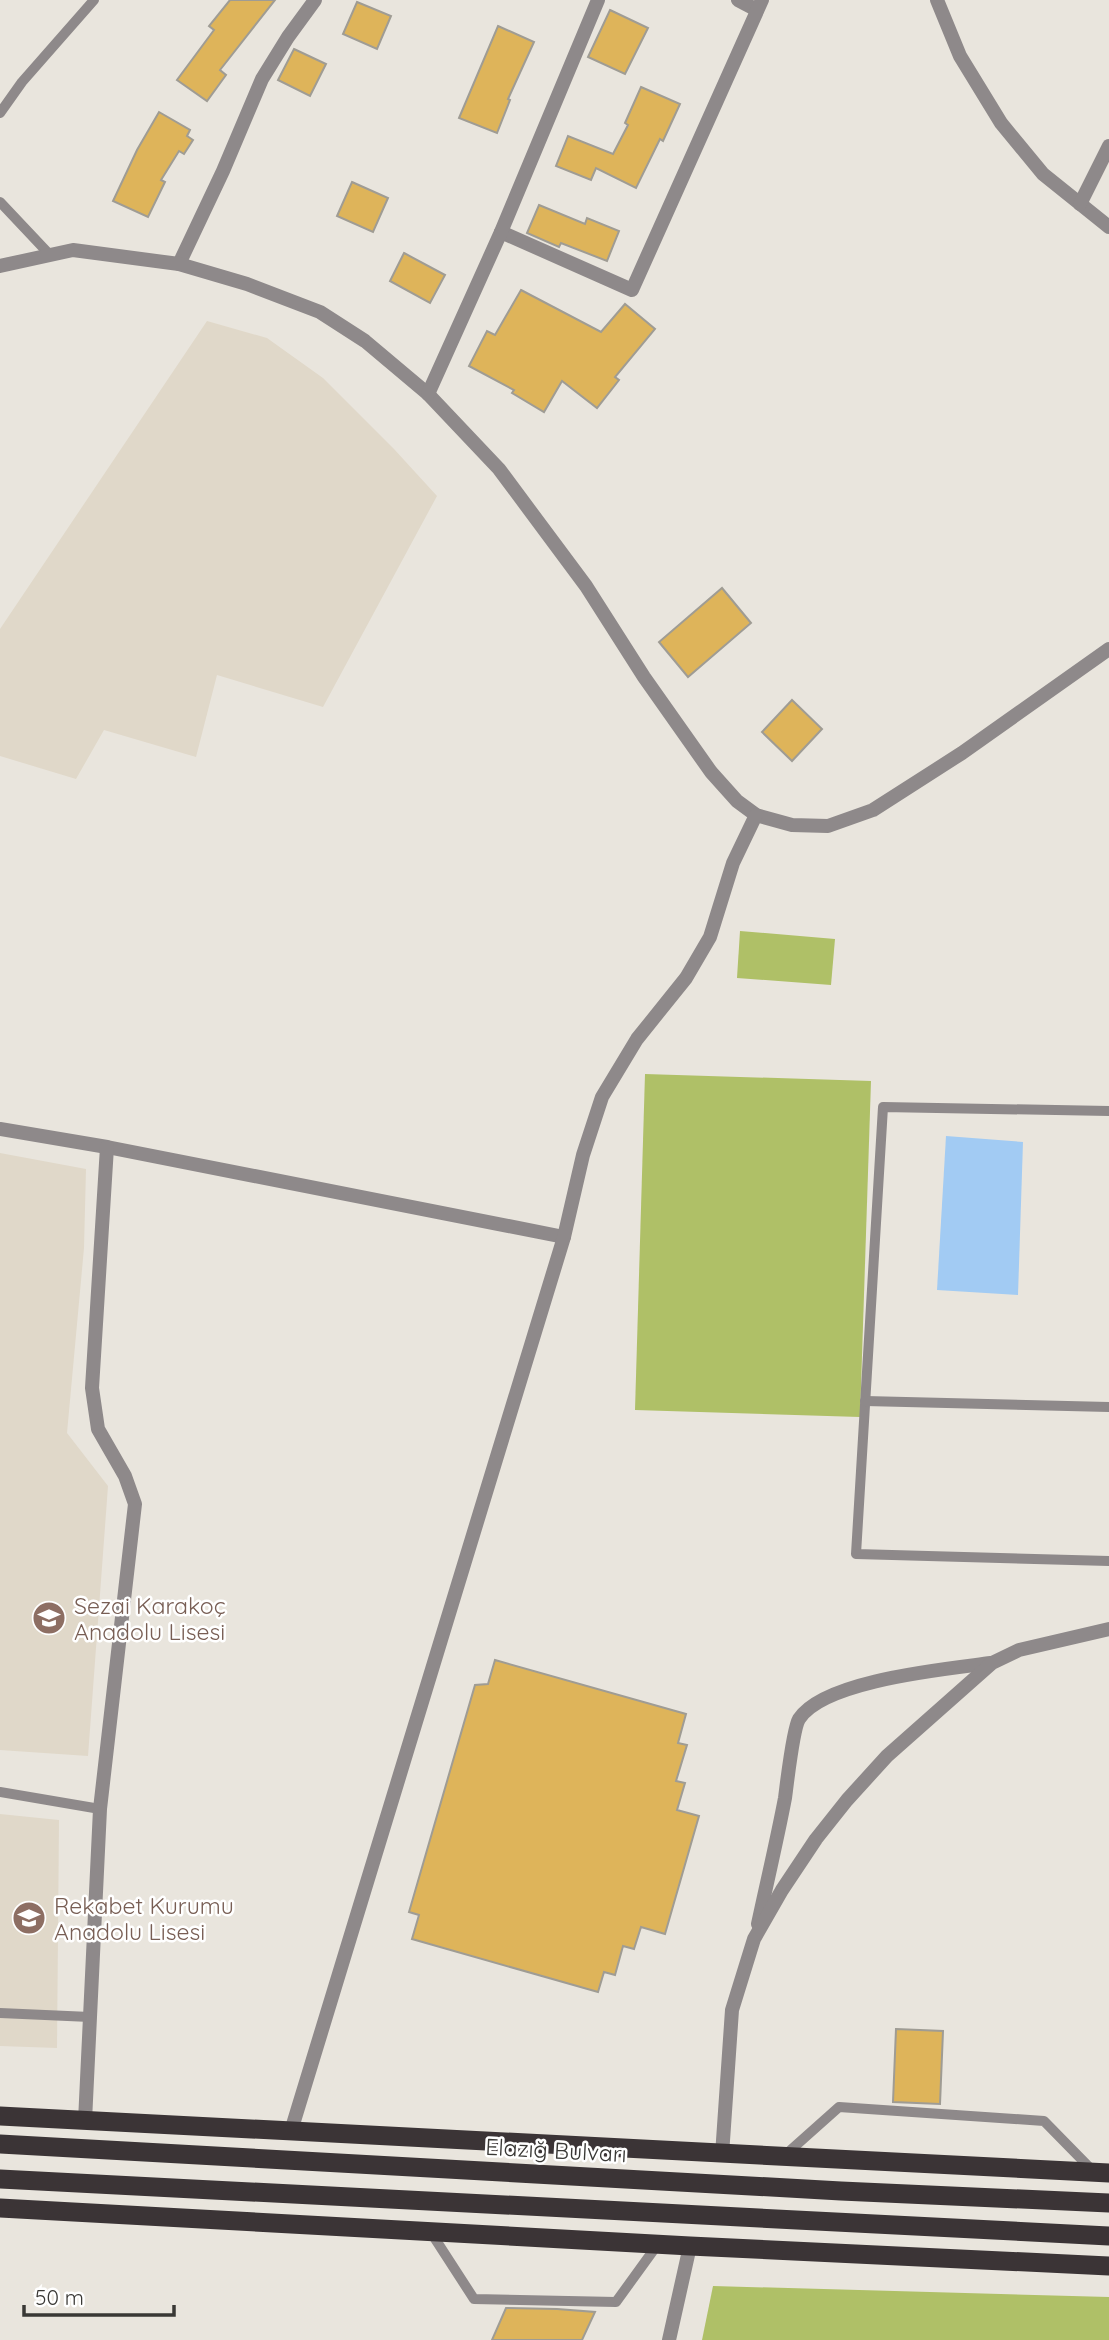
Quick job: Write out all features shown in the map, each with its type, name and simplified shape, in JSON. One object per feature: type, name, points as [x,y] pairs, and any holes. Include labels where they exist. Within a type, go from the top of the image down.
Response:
[{"type":"highway","points":[[0,2116],[1101,2173]]},
{"type":"highway","name":"Elazığ Bulvarı","points":[[0,2144],[1109,2203]]},
{"type":"highway","points":[[0,2179],[1109,2236]]},
{"type":"highway","points":[[0,2208],[1109,2266]]},
{"type":"street","points":[[179,264],[262,79],[315,0]]},
{"type":"street","points":[[428,394],[501,232],[597,0]]},
{"type":"street","points":[[501,232],[632,290],[759,5],[738,0]]},
{"type":"street","points":[[937,0],[960,56],[1001,123],[1043,174],[1109,227]]},
{"type":"street","points":[[1080,204],[1109,145]]},
{"type":"street","points":[[0,266],[73,250],[179,264],[247,284],[320,312],[365,341],[428,394],[499,469],[586,586],[644,677],[711,772],[737,801],[756,815],[792,825],[828,826],[873,810],[962,753],[1109,649]]},
{"type":"street","points":[[291,2132],[564,1237],[583,1155],[603,1097],[637,1039],[686,978],[710,937],[733,863],[756,815]]},
{"type":"street","points":[[0,1129],[107,1147],[564,1237]]},
{"type":"street","points":[[85,2121],[100,1808],[135,1504],[125,1476],[97,1429],[92,1388],[107,1147]]},
{"type":"street","points":[[722,2155],[732,2010],[754,1939],[775,1848],[798,1720],[814,1703],[902,1674],[992,1662],[1019,1650],[1109,1629]]},
{"type":"street","points":[[754,1939],[816,1839],[847,1800],[887,1756],[992,1662]]},
{"type":"street","points":[[669,2340],[690,2246]]},
{"type":"lane","points":[[0,113],[22,82],[94,0]]},
{"type":"lane","points":[[0,202],[50,255]]},
{"type":"lane","points":[[1109,1111],[883,1107],[856,1553],[1109,1562]]},
{"type":"lane","points":[[865,1401],[1109,1406]]},
{"type":"lane","points":[[0,1792],[100,1808]]},
{"type":"lane","points":[[0,2013],[90,2017]]},
{"type":"lane","points":[[782,2158],[839,2107],[1044,2121],[1101,2173]]},
{"type":"lane","points":[[430,2231],[474,2299],[616,2302],[657,2244]]},
{"type":"shaded area","points":[[207,321],[267,338],[323,378],[437,496],[323,707],[217,675],[196,757],[104,730],[76,779],[0,756],[0,629]]},
{"type":"shaded area","points":[[0,1153],[86,1169],[84,1248],[67,1433],[108,1486],[88,1756],[0,1750]]},
{"type":"shaded area","name":"Rekabet Kurumu Anadolu Lisesi","points":[[0,1814],[59,1820],[57,2048],[0,2046]]},
{"type":"green space","points":[[740,931],[835,939],[831,985],[737,978]]},
{"type":"green space","points":[[645,1074],[871,1081],[860,1417],[635,1410]]},
{"type":"green space","points":[[713,2286],[1109,2297],[1109,2340],[702,2340]]},
{"type":"water","points":[[946,1136],[1023,1142],[1018,1295],[937,1290]]},
{"type":"building","points":[[230,0],[275,0],[220,70],[226,75],[207,101],[177,80],[214,30],[209,26]]},
{"type":"building","points":[[357,2],[391,16],[377,49],[343,34]]},
{"type":"building","points":[[610,10],[648,28],[625,74],[588,57]]},
{"type":"building","points":[[498,26],[534,42],[508,99],[510,100],[497,133],[459,118]]},
{"type":"building","points":[[294,49],[326,64],[310,96],[278,80]]},
{"type":"building","points":[[641,87],[680,104],[663,141],[660,139],[636,188],[596,168],[591,180],[556,166],[568,136],[613,154],[628,125],[625,123]]},
{"type":"building","points":[[159,112],[190,130],[187,136],[193,140],[184,154],[179,151],[161,180],[165,182],[148,217],[113,201]]},
{"type":"building","points":[[352,182],[388,198],[373,232],[337,216]]},
{"type":"building","points":[[539,205],[585,224],[587,218],[619,231],[607,261],[561,243],[559,247],[527,233]]},
{"type":"building","points":[[404,253],[445,275],[430,303],[390,281]]},
{"type":"building","points":[[521,290],[601,332],[625,304],[655,329],[615,377],[619,380],[597,408],[562,381],[544,412],[512,393],[514,390],[469,366],[487,331],[495,335]]},
{"type":"building","points":[[722,588],[751,623],[688,677],[659,642]]},
{"type":"building","points":[[792,700],[822,729],[792,761],[762,732]]},
{"type":"building","points":[[495,1660],[686,1714],[678,1743],[687,1745],[676,1781],[685,1783],[677,1810],[699,1816],[665,1934],[641,1927],[634,1949],[623,1946],[615,1975],[604,1972],[598,1992],[412,1939],[419,1915],[409,1912],[475,1685],[488,1684]]},
{"type":"building","points":[[896,2029],[943,2031],[940,2104],[893,2102]]},
{"type":"building","points":[[506,2308],[595,2312],[582,2340],[492,2340]]},
{"type":"place","name":"Sezai Karakoç Anadolu Lisesi","points":[[49,1618]]},
{"type":"place","name":"Rekabet Kurumu Anadolu Lisesi","points":[[29,1918]]}]
